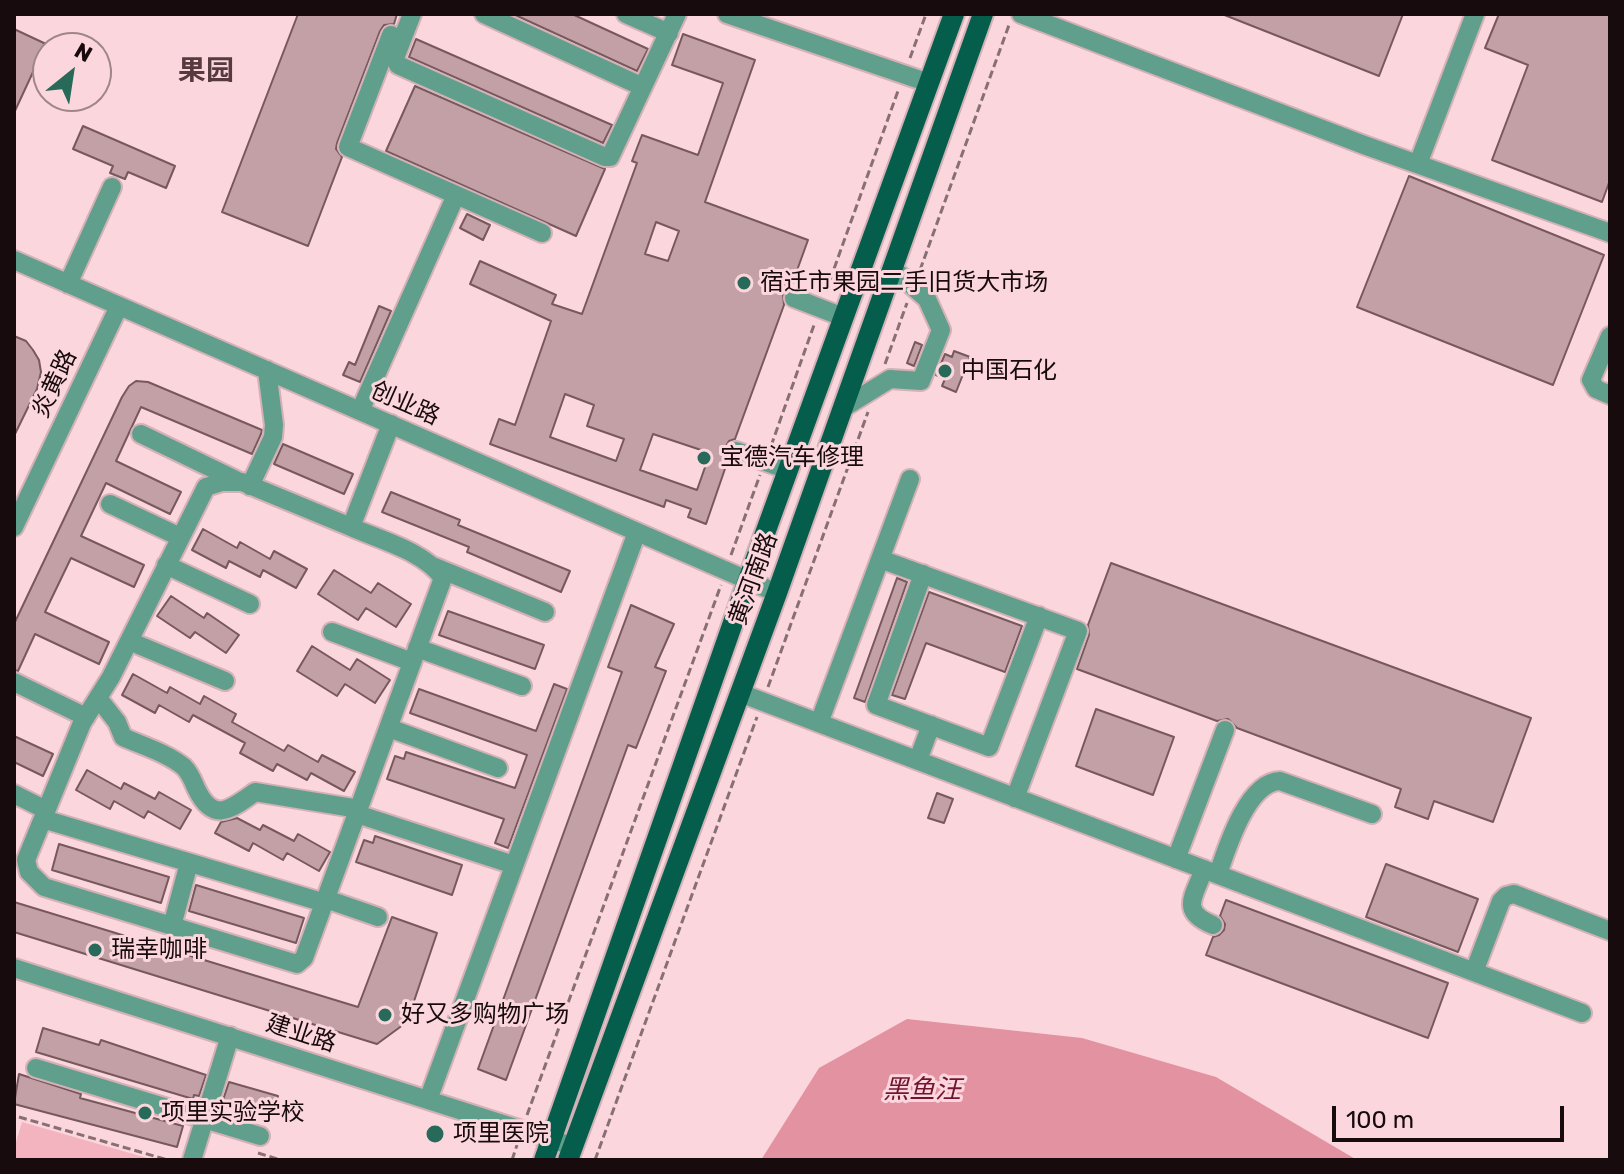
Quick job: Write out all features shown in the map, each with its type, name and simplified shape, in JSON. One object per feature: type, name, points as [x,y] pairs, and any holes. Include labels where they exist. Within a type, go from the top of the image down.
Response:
[{"type":"main road","name":"黄河南路","points":[[544,1160],[748,580],[954,14]]},
{"type":"main road","name":"黄河南路","points":[[570,1153],[777,593],[983,14]]},
{"type":"street","points":[[400,14],[348,147],[542,233]]},
{"type":"street","points":[[412,14],[395,58],[398,65],[605,157],[610,157],[677,14]]},
{"type":"street","points":[[484,14],[643,87]]},
{"type":"street","points":[[626,14],[669,33]]},
{"type":"street","points":[[727,14],[929,83]]},
{"type":"street","points":[[1021,14],[1610,233]]},
{"type":"street","points":[[1418,164],[1475,14]]},
{"type":"street","points":[[68,284],[112,187]]},
{"type":"street","points":[[360,411],[456,195]]},
{"type":"street","name":"创业路","points":[[14,260],[777,593]]},
{"type":"street","points":[[843,408],[890,379],[921,381],[941,330],[927,299],[892,268]]},
{"type":"street","points":[[794,298],[843,317]]},
{"type":"street","name":"炎黄路","points":[[14,527],[119,306]]},
{"type":"street","points":[[1610,336],[1591,380],[1596,389],[1610,395]]},
{"type":"street","points":[[246,484],[273,437],[267,370]]},
{"type":"street","points":[[351,527],[391,424]]},
{"type":"street","points":[[141,434],[246,484],[545,612]]},
{"type":"street","points":[[736,451],[788,470]]},
{"type":"street","points":[[819,723],[910,479]]},
{"type":"street","points":[[246,484],[222,482],[206,487],[129,641],[86,717],[22,870],[44,887],[297,964],[304,958],[443,578],[435,567]]},
{"type":"street","points":[[110,504],[180,537]]},
{"type":"street","points":[[428,1100],[637,532]]},
{"type":"street","points":[[880,559],[1078,631],[1015,798]]},
{"type":"street","points":[[166,565],[250,604]]},
{"type":"street","points":[[923,574],[876,705],[989,747],[1039,616]]},
{"type":"street","points":[[332,632],[522,686]]},
{"type":"street","points":[[129,641],[225,681]]},
{"type":"street","points":[[14,682],[86,717]]},
{"type":"street","points":[[740,693],[1582,1013]]},
{"type":"street","points":[[98,698],[117,722],[123,737],[174,759],[188,771],[203,801],[216,810],[225,811],[255,792],[358,812],[514,865]]},
{"type":"street","points":[[918,760],[931,725]]},
{"type":"street","points":[[389,728],[498,768]]},
{"type":"street","points":[[1176,859],[1225,730]]},
{"type":"street","points":[[1213,925],[1197,918],[1191,905],[1255,795],[1273,781],[1372,814]]},
{"type":"street","points":[[14,794],[44,815],[189,863],[378,917]]},
{"type":"street","points":[[172,926],[189,863]]},
{"type":"street","points":[[1474,972],[1501,901],[1506,896],[1514,894],[1610,931]]},
{"type":"street","name":"建业路","points":[[14,968],[550,1138],[570,1153]]},
{"type":"street","points":[[192,1160],[230,1036]]},
{"type":"street","points":[[36,1068],[260,1136]]},
{"type":"path","points":[[595,1160],[1013,14]]},
{"type":"path","points":[[19,1117],[168,1160]]},
{"type":"shaded area","points":[[22,1122],[154,1160],[14,1160]]},
{"type":"water","name":"黑鱼汪","points":[[907,1019],[1082,1038],[1216,1077],[1357,1160],[761,1160],[819,1068]]},
{"type":"building","points":[[298,14],[397,14],[394,24],[384,25],[380,31],[337,143],[336,149],[342,157],[308,246],[222,212]]},
{"type":"building","points":[[513,14],[572,14],[648,49],[637,71]]},
{"type":"building","points":[[1222,14],[1403,14],[1379,76]]},
{"type":"building","points":[[1499,14],[1610,14],[1610,180],[1602,202],[1492,160],[1528,65],[1485,48]]},
{"type":"building","points":[[14,29],[32,37],[32,74],[14,113]]},
{"type":"building","points":[[683,34],[755,60],[705,202],[808,240],[791,287],[783,294],[784,305],[735,439],[729,441],[725,448],[728,460],[706,524],[688,517],[691,509],[666,500],[664,507],[490,444],[499,419],[515,425],[551,321],[470,284],[480,261],[556,295],[552,304],[582,314],[637,163],[632,161],[642,135],[698,155],[723,83],[672,65]],"holes":[[[656,222],[679,231],[668,261],[645,254]],[[565,394],[594,405],[587,426],[624,439],[616,461],[550,437]],[[653,434],[710,453],[697,490],[640,470]]]},
{"type":"building","points":[[416,39],[612,125],[603,143],[409,57]]},
{"type":"building","points":[[415,86],[605,169],[576,236],[386,151]]},
{"type":"building","points":[[83,126],[175,166],[166,188],[128,172],[125,179],[110,173],[113,166],[73,149]]},
{"type":"building","points":[[1409,176],[1604,255],[1553,385],[1357,307]]},
{"type":"building","points":[[467,214],[490,225],[483,240],[460,228]]},
{"type":"building","points":[[379,306],[391,311],[360,382],[343,375],[349,362],[355,365]]},
{"type":"building","points":[[14,336],[26,341],[33,350],[41,372],[37,389],[14,436]]},
{"type":"building","points":[[915,342],[922,345],[914,366],[907,363]]},
{"type":"building","points":[[954,351],[970,357],[956,392],[942,386],[945,379],[936,375],[945,354],[952,357]]},
{"type":"building","points":[[136,381],[148,382],[262,430],[261,434],[252,454],[141,407],[116,461],[181,492],[170,514],[106,483],[81,536],[144,565],[134,587],[71,558],[45,612],[109,642],[99,664],[35,634],[18,671],[14,670],[14,624],[122,397]]},
{"type":"building","points":[[283,444],[353,474],[344,494],[274,464]]},
{"type":"building","points":[[391,492],[460,520],[458,525],[570,571],[561,592],[467,552],[469,547],[382,512]]},
{"type":"building","points":[[203,529],[237,548],[240,542],[270,559],[274,551],[307,569],[296,588],[263,570],[260,577],[229,561],[226,568],[192,550]]},
{"type":"building","points":[[1111,563],[1531,718],[1493,822],[1434,801],[1428,819],[1395,807],[1401,789],[1237,728],[1228,719],[1217,721],[1077,669],[1089,635],[1088,625]]},
{"type":"building","points":[[334,570],[371,593],[378,583],[411,604],[396,627],[366,608],[358,620],[318,594]]},
{"type":"building","points":[[897,578],[907,582],[865,702],[854,698]]},
{"type":"building","points":[[929,592],[1022,626],[1005,672],[926,643],[905,699],[892,695]]},
{"type":"building","points":[[171,596],[204,618],[207,613],[239,635],[226,653],[195,632],[190,638],[157,616]]},
{"type":"building","points":[[631,605],[674,624],[655,667],[666,671],[636,748],[628,745],[506,1080],[478,1069],[622,672],[608,667]]},
{"type":"building","points":[[448,611],[544,645],[535,669],[439,635]]},
{"type":"building","points":[[312,646],[350,670],[357,659],[390,680],[375,703],[345,684],[337,696],[297,671]]},
{"type":"building","points":[[133,674],[167,693],[170,687],[200,704],[204,696],[236,714],[232,722],[284,751],[288,745],[318,762],[322,755],[355,772],[344,791],[311,773],[307,780],[277,764],[273,771],[240,753],[245,743],[193,715],[189,722],[159,705],[155,713],[122,695]]},
{"type":"building","points":[[554,684],[567,689],[508,848],[495,843],[504,819],[387,779],[395,756],[404,759],[406,752],[515,788],[527,755],[410,713],[419,689],[536,731]]},
{"type":"building","points":[[1096,709],[1174,737],[1153,795],[1076,766]]},
{"type":"building","points":[[14,736],[53,754],[43,776],[14,762]]},
{"type":"building","points":[[87,770],[121,789],[124,783],[155,799],[159,792],[191,810],[180,829],[148,811],[144,818],[114,801],[110,809],[76,790]]},
{"type":"building","points":[[937,793],[953,799],[944,823],[928,818]]},
{"type":"building","points":[[237,818],[260,830],[263,825],[294,841],[298,834],[330,852],[319,871],[287,853],[283,860],[253,843],[249,851],[215,833],[221,822]]},
{"type":"building","points":[[375,836],[462,865],[452,895],[356,862],[364,840],[373,843]]},
{"type":"building","points":[[59,844],[169,877],[161,903],[52,870]]},
{"type":"building","points":[[1386,864],[1478,899],[1458,952],[1366,917]]},
{"type":"building","points":[[196,885],[304,918],[296,943],[189,911]]},
{"type":"building","points":[[1226,900],[1448,983],[1428,1038],[1206,955],[1213,937],[1224,930],[1225,924],[1220,916]]},
{"type":"building","points":[[14,902],[358,1007],[392,917],[437,933],[407,1022],[377,1044],[14,932]]},
{"type":"building","points":[[43,1028],[99,1045],[101,1040],[206,1075],[199,1096],[194,1095],[193,1099],[36,1052]]},
{"type":"building","points":[[19,1074],[81,1094],[80,1098],[183,1126],[177,1147],[14,1104]]},
{"type":"building","points":[[229,1082],[278,1096],[271,1120],[222,1103]]},
{"type":"place","name":"宿迁市果园二手旧货大市场","points":[[744,283]]},
{"type":"place","name":"中国石化","points":[[945,371]]},
{"type":"place","name":"宝德汽车修理","points":[[704,458]]},
{"type":"place","name":"瑞幸咖啡","points":[[95,950]]},
{"type":"place","name":"好又多购物广场","points":[[385,1015]]},
{"type":"place","name":"项里实验学校","points":[[145,1113]]},
{"type":"place","name":"项里医院","points":[[435,1134]]},
{"type":"district","name":"果园","points":[[206,72]]}]
